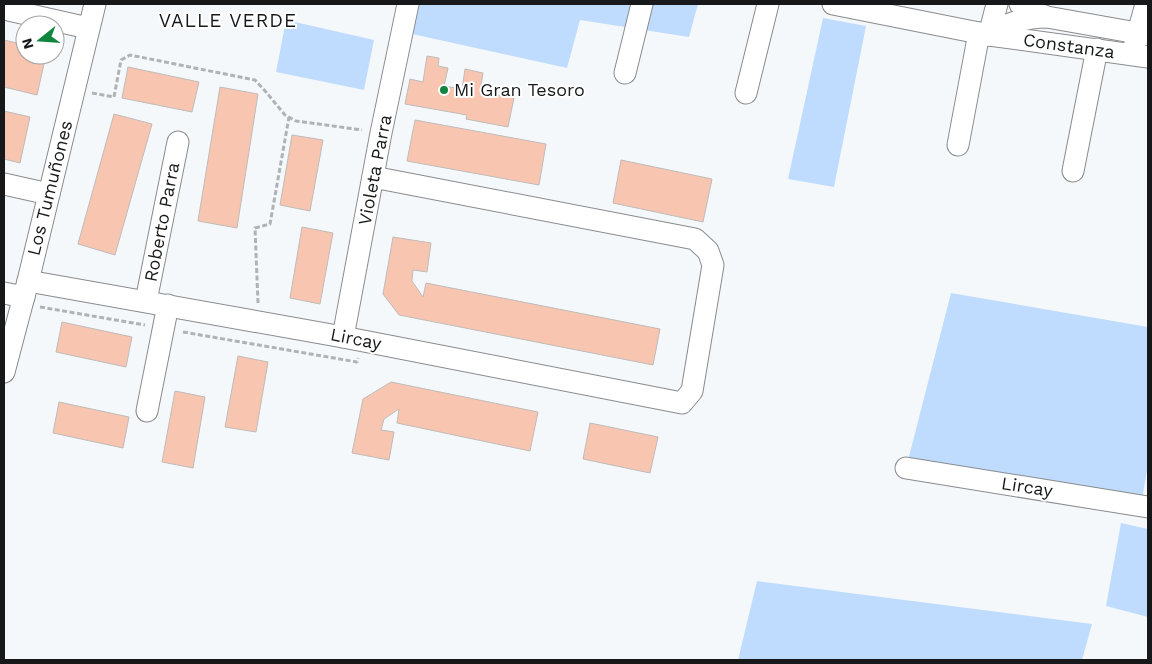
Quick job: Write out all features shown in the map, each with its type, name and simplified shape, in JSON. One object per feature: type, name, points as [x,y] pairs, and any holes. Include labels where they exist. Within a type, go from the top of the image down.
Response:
[{"type":"street","name":"Los Tumuñones","points":[[4,372],[18,290],[48,194],[95,4]]},
{"type":"street","name":"Violeta Parra","points":[[343,337],[381,133],[408,4]]},
{"type":"street","points":[[625,73],[642,4]]},
{"type":"street","points":[[746,93],[768,4]]},
{"type":"street","name":"Constanza","points":[[832,4],[891,10],[984,34],[1140,56]]},
{"type":"street","points":[[958,145],[984,34],[997,4]]},
{"type":"street","name":"Constanza","points":[[1020,4],[1029,10],[1047,17],[1143,34]]},
{"type":"street","points":[[1140,56],[1146,4]]},
{"type":"street","points":[[4,9],[88,28]]},
{"type":"street","name":"Constanza","points":[[984,34],[1013,22],[1047,17]]},
{"type":"street","points":[[1073,171],[1097,49]]},
{"type":"street","name":"Roberto Parra","points":[[146,301],[178,142]]},
{"type":"street","name":"Lircay","points":[[18,290],[146,301],[682,403],[692,391],[713,264],[708,251],[695,239],[373,177]]},
{"type":"street","points":[[4,184],[48,194]]},
{"type":"street","name":"Roberto Parra","points":[[147,412],[168,306]]},
{"type":"street","name":"Lircay","points":[[906,468],[1148,507]]},
{"type":"path","points":[[74,89],[114,97],[122,60],[130,55],[254,80],[285,116],[296,121],[381,133]]},
{"type":"path","points":[[258,322],[255,228],[270,224],[289,117]]},
{"type":"shaded area","points":[[417,4],[698,4],[689,37],[580,20],[567,68],[412,34]]},
{"type":"shaded area","points":[[823,18],[866,26],[834,187],[788,179]]},
{"type":"shaded area","points":[[286,20],[374,40],[364,90],[276,72]]},
{"type":"shaded area","points":[[951,293],[1148,327],[1148,465],[1141,505],[906,468]]},
{"type":"shaded area","points":[[1121,523],[1148,529],[1148,617],[1106,606]]},
{"type":"shaded area","points":[[757,581],[1092,624],[1082,660],[738,660]]},
{"type":"building","points":[[4,40],[15,43],[15,65],[44,65],[37,95],[4,87]]},
{"type":"building","name":"Mi Gran Tesoro","points":[[427,56],[439,58],[438,66],[448,68],[444,86],[462,89],[465,69],[483,73],[480,92],[514,98],[508,127],[466,119],[467,115],[405,104],[410,79],[423,82]]},
{"type":"building","points":[[128,67],[199,82],[192,112],[122,98]]},
{"type":"building","points":[[220,87],[258,94],[237,228],[198,221]]},
{"type":"building","points":[[4,111],[30,117],[20,163],[4,159]]},
{"type":"building","points":[[114,114],[152,124],[115,255],[78,244]]},
{"type":"building","points":[[415,120],[546,144],[539,185],[407,161]]},
{"type":"building","points":[[292,135],[323,140],[310,211],[280,205]]},
{"type":"building","points":[[621,160],[712,179],[703,222],[613,203]]},
{"type":"building","points":[[302,227],[333,233],[320,304],[290,298]]},
{"type":"building","points":[[393,237],[431,243],[427,272],[413,270],[412,281],[423,297],[426,283],[660,329],[653,365],[399,315],[383,294]]},
{"type":"building","points":[[62,322],[132,337],[126,367],[56,352]]},
{"type":"building","points":[[238,356],[268,362],[256,432],[225,427]]},
{"type":"building","points":[[391,382],[538,412],[530,451],[397,423],[399,409],[384,419],[381,430],[394,432],[389,460],[352,453],[363,399]]},
{"type":"building","points":[[175,391],[205,397],[193,468],[162,462]]},
{"type":"building","points":[[59,402],[129,417],[123,448],[53,433]]},
{"type":"building","points":[[590,423],[658,437],[650,473],[583,459]]},
{"type":"place","name":"Mi Gran Tesoro","points":[[444,90]]},
{"type":"district","name":"VALLE VERDE","points":[[228,20]]}]
